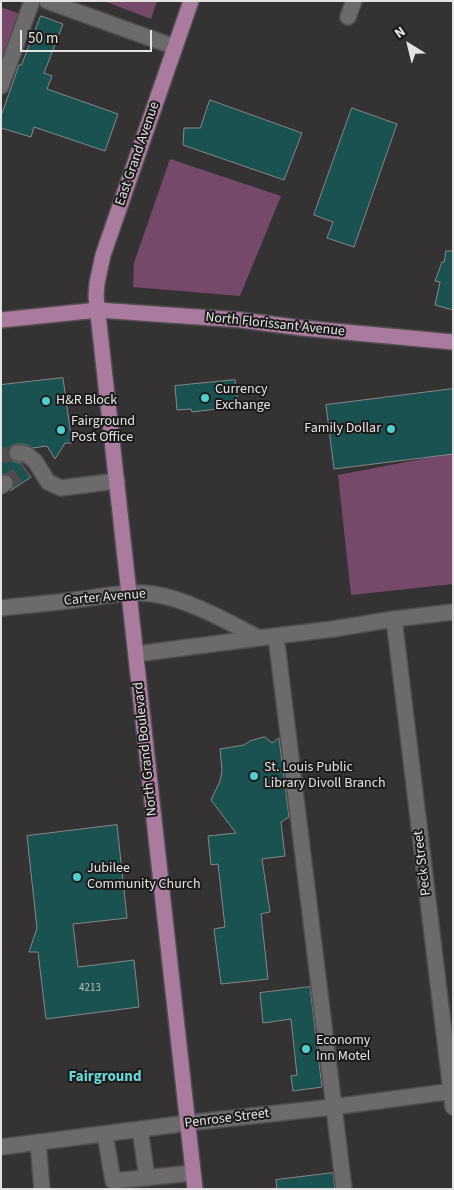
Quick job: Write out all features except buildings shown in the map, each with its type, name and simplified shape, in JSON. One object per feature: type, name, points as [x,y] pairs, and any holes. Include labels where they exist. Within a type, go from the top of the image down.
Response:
[{"type":"main road","name":"East Grand Avenue","points":[[98,310],[96,296],[102,255],[191,1]]},
{"type":"main road","name":"North Florissant Avenue","points":[[1,320],[98,310],[241,320],[302,328],[453,342]]},
{"type":"main road","name":"North Grand Boulevard","points":[[98,310],[195,1189]]},
{"type":"street","points":[[1,86],[32,1]]},
{"type":"street","points":[[47,1],[175,47]]},
{"type":"street","points":[[348,17],[354,1]]},
{"type":"street","points":[[17,453],[26,454],[35,461],[32,467],[48,482],[61,488],[117,481]]},
{"type":"street","name":"Carter Avenue","points":[[1,608],[129,593],[152,594],[186,603],[259,638]]},
{"type":"street","points":[[136,654],[453,612]]},
{"type":"street","name":"Peck Street","points":[[394,619],[453,1107]]},
{"type":"street","points":[[276,636],[344,1189]]},
{"type":"street","name":"Penrose Street","points":[[1,1147],[452,1091]]},
{"type":"street","points":[[140,1129],[147,1178]]},
{"type":"street","points":[[105,1134],[112,1181],[193,1172]]},
{"type":"street","points":[[38,1142],[42,1189]]},
{"type":"shaded area","points":[[104,1],[157,1],[151,19]]},
{"type":"shaded area","points":[[1,7],[20,14],[1,65]]},
{"type":"shaded area","points":[[170,159],[281,196],[240,296],[133,287],[134,263]]},
{"type":"shaded area","points":[[453,453],[453,584],[351,595],[338,475]]},
{"type":"tunnel","points":[[1,456],[17,453]]},
{"type":"tunnel","points":[[5,483],[26,469]]},
{"type":"place","name":"Currency Exchange","points":[[205,398]]},
{"type":"place","name":"H&R Block","points":[[46,401]]},
{"type":"place","name":"Family Dollar","points":[[391,429]]},
{"type":"place","name":"Fairground Post Office","points":[[61,430]]},
{"type":"place","name":"St. Louis Public Library Divoll Branch","points":[[254,776]]},
{"type":"place","name":"Jubilee Community Church","points":[[77,877]]},
{"type":"place","name":"Economy Inn Motel","points":[[306,1049]]},
{"type":"district","name":"Fairground","points":[[105,1078]]}]
